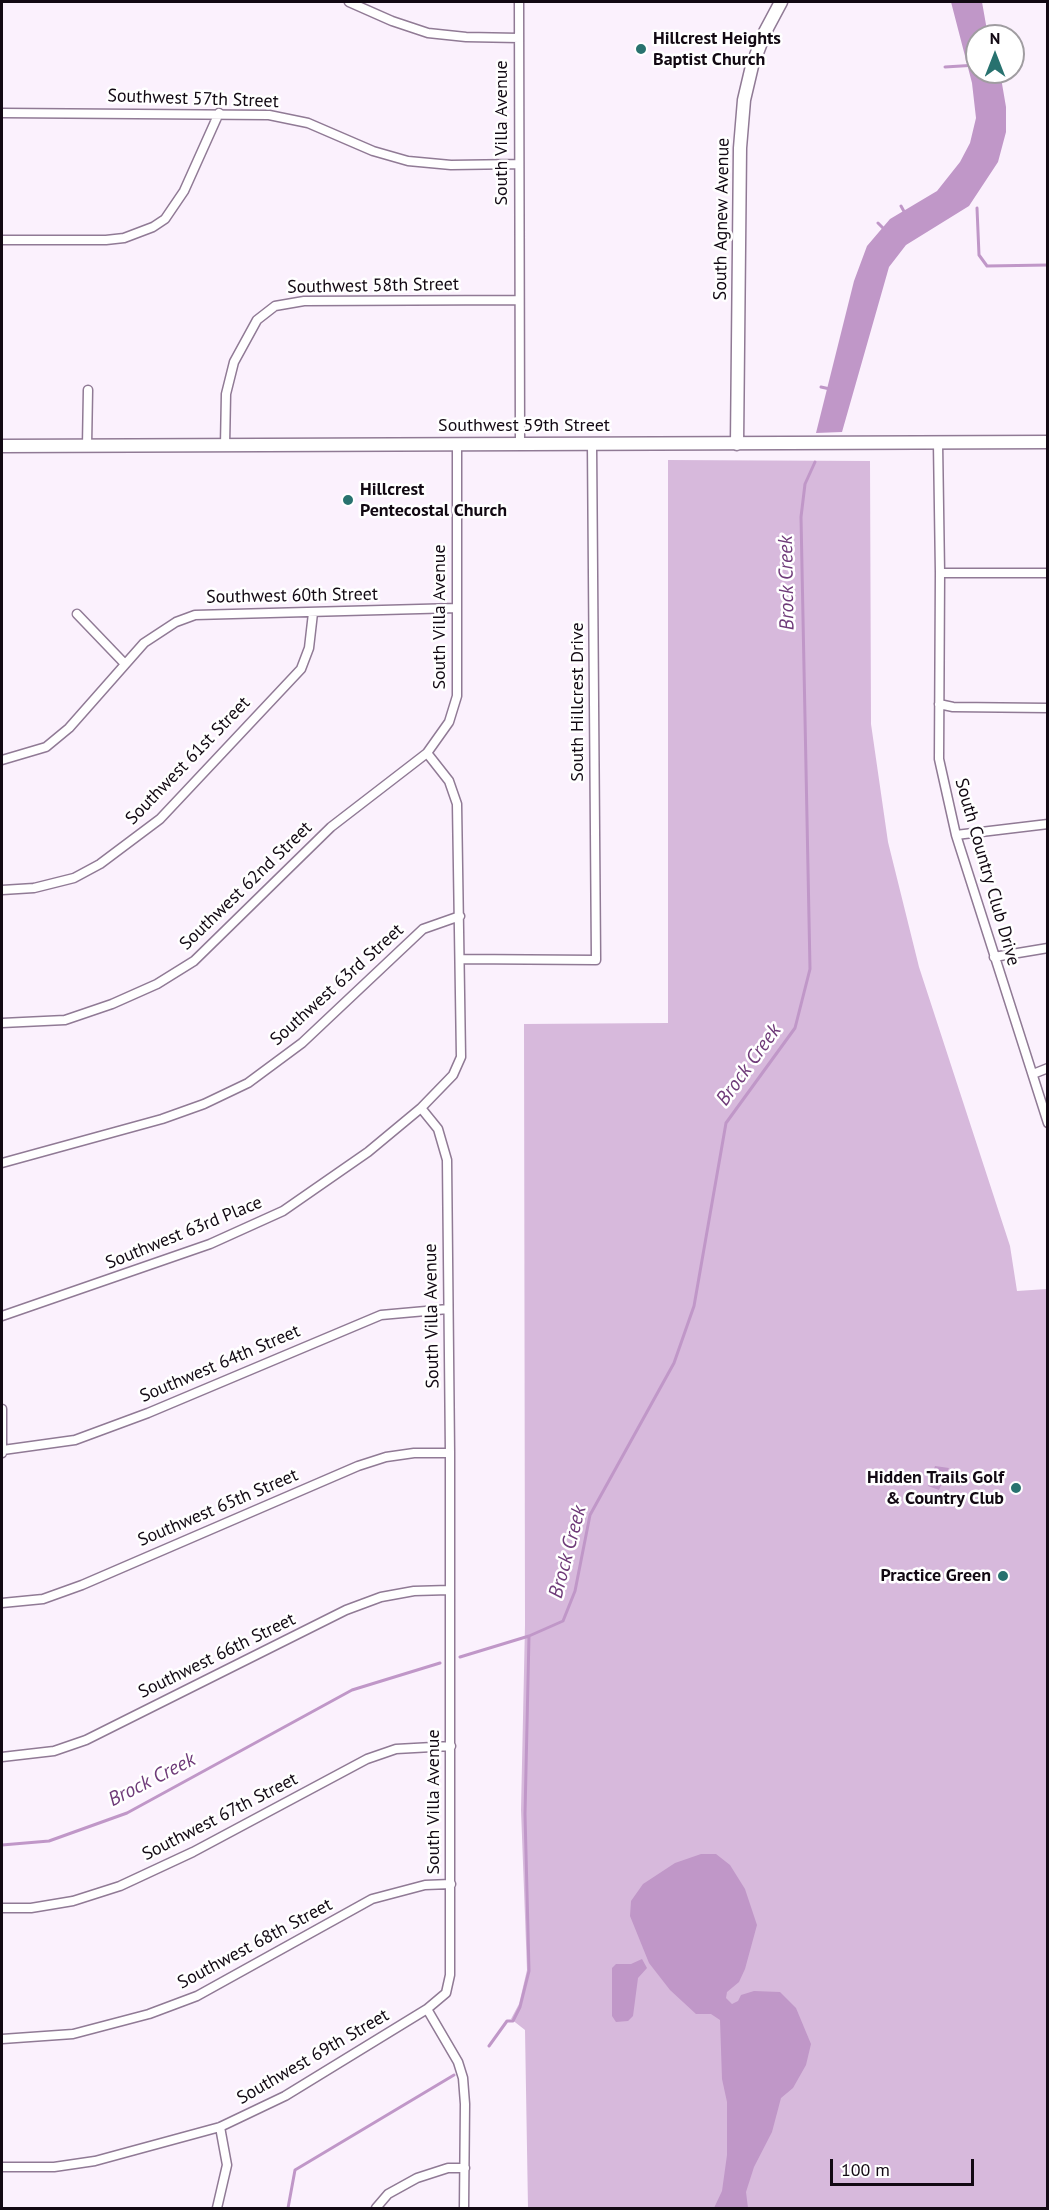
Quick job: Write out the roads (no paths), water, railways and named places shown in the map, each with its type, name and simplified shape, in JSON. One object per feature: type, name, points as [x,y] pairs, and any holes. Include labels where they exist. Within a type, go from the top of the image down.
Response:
[{"type":"main road","name":"South Agnew Avenue","points":[[737,444],[740,148],[743,112],[752,66],[765,32],[781,2]]},
{"type":"main road","name":"Southwest 59th Street","points":[[2,446],[1047,442]]},
{"type":"street","points":[[349,2],[392,21],[428,33],[465,37],[519,38]]},
{"type":"street","name":"South Villa Avenue","points":[[519,2],[520,444]]},
{"type":"street","name":"Southwest 57th Street","points":[[2,113],[219,113],[291,119],[323,129],[373,152],[408,161],[519,164]]},
{"type":"street","points":[[2,240],[106,240],[124,238],[153,227],[165,219],[179,199],[219,113]]},
{"type":"street","name":"Southwest 58th Street","points":[[225,446],[226,394],[234,362],[257,320],[275,306],[304,301],[519,300]]},
{"type":"street","points":[[87,446],[88,390]]},
{"type":"street","name":"South Country Club Drive","points":[[938,443],[939,759],[956,835],[1047,1123]]},
{"type":"street","name":"South Villa Avenue","points":[[427,753],[442,735],[454,709],[457,678],[457,444]]},
{"type":"street","name":"South Hillcrest Drive","points":[[460,959],[596,960],[592,444]]},
{"type":"street","points":[[940,573],[1047,573]]},
{"type":"street","name":"Southwest 60th Street","points":[[2,760],[46,747],[69,728],[144,643],[176,622],[195,615],[457,608]]},
{"type":"street","name":"Southwest 61st Street","points":[[2,890],[34,888],[74,878],[100,864],[160,819],[301,669],[313,626],[313,613]]},
{"type":"street","points":[[77,614],[125,664]]},
{"type":"street","points":[[939,704],[953,707],[1047,708]]},
{"type":"street","points":[[421,1108],[453,1075],[461,1057],[457,804],[449,781],[427,753]]},
{"type":"street","name":"Southwest 62nd Street","points":[[2,1023],[65,1020],[112,1004],[157,984],[194,961],[331,827],[427,753]]},
{"type":"street","points":[[956,835],[1047,824]]},
{"type":"street","name":"Southwest 63rd Street","points":[[2,1163],[162,1119],[204,1104],[248,1083],[302,1044],[423,929],[460,916]]},
{"type":"street","points":[[994,957],[1047,948]]},
{"type":"street","points":[[1033,1074],[1047,1068]]},
{"type":"street","name":"South Villa Avenue","points":[[421,1108],[438,1129],[447,1160],[450,1453],[450,1975],[446,1993],[427,2009]]},
{"type":"street","name":"Southwest 63rd Place","points":[[2,1316],[210,1244],[283,1211],[359,1158],[421,1108]]},
{"type":"street","name":"Southwest 64th Street","points":[[2,1452],[85,1436],[148,1413],[381,1315],[448,1310]]},
{"type":"street","points":[[2,1409],[2,1452]]},
{"type":"street","name":"Southwest 65th Street","points":[[2,1603],[43,1599],[82,1584],[358,1466],[386,1457],[414,1453],[450,1453]]},
{"type":"street","name":"Southwest 66th Street","points":[[2,1757],[54,1751],[86,1740],[354,1607],[381,1597],[414,1591],[449,1590]]},
{"type":"street","name":"Southwest 67th Street","points":[[2,1908],[31,1908],[73,1901],[120,1886],[193,1852],[367,1759],[396,1749],[451,1746]]},
{"type":"street","name":"Southwest 68th Street","points":[[2,2039],[73,2034],[149,2014],[196,1996],[372,1899],[425,1885],[451,1884]]},
{"type":"street","points":[[427,2009],[458,2062],[463,2078],[464,2208]]},
{"type":"street","name":"Southwest 69th Street","points":[[2,2167],[54,2167],[95,2161],[220,2127],[285,2096],[427,2009]]},
{"type":"street","points":[[217,2208],[227,2165],[220,2127]]},
{"type":"street","points":[[376,2208],[388,2194],[417,2178],[448,2168],[465,2168]]},
{"type":"waterway","points":[[945,67],[965,66]]},
{"type":"waterway","points":[[901,206],[906,215]]},
{"type":"waterway","points":[[977,208],[979,255],[987,266],[1048,265]]},
{"type":"waterway","points":[[878,223],[885,230]]},
{"type":"waterway","points":[[821,387],[830,389]]},
{"type":"waterway","name":"Brock Creek","points":[[460,1657],[529,1636],[563,1621],[575,1591],[590,1515],[674,1363],[694,1306],[726,1123],[795,1028],[810,969],[801,517],[805,484],[815,462]]},
{"type":"waterway","points":[[489,2046],[507,2021],[513,2021],[520,2007],[529,1971],[525,1814],[529,1636]]},
{"type":"waterway","name":"Brock Creek","points":[[2,1845],[49,1841],[127,1813],[352,1690],[440,1663]]},
{"type":"waterway","points":[[288,2208],[295,2170],[454,2075]]},
{"type":"place","name":"Hillcrest Heights Baptist Church","points":[[641,49]]},
{"type":"place","name":"Hillcrest Pentecostal Church","points":[[348,500]]},
{"type":"place","name":"Hidden Trails Golf & Country Club","points":[[1016,1488]]},
{"type":"place","name":"Practice Green","points":[[1003,1576]]}]
